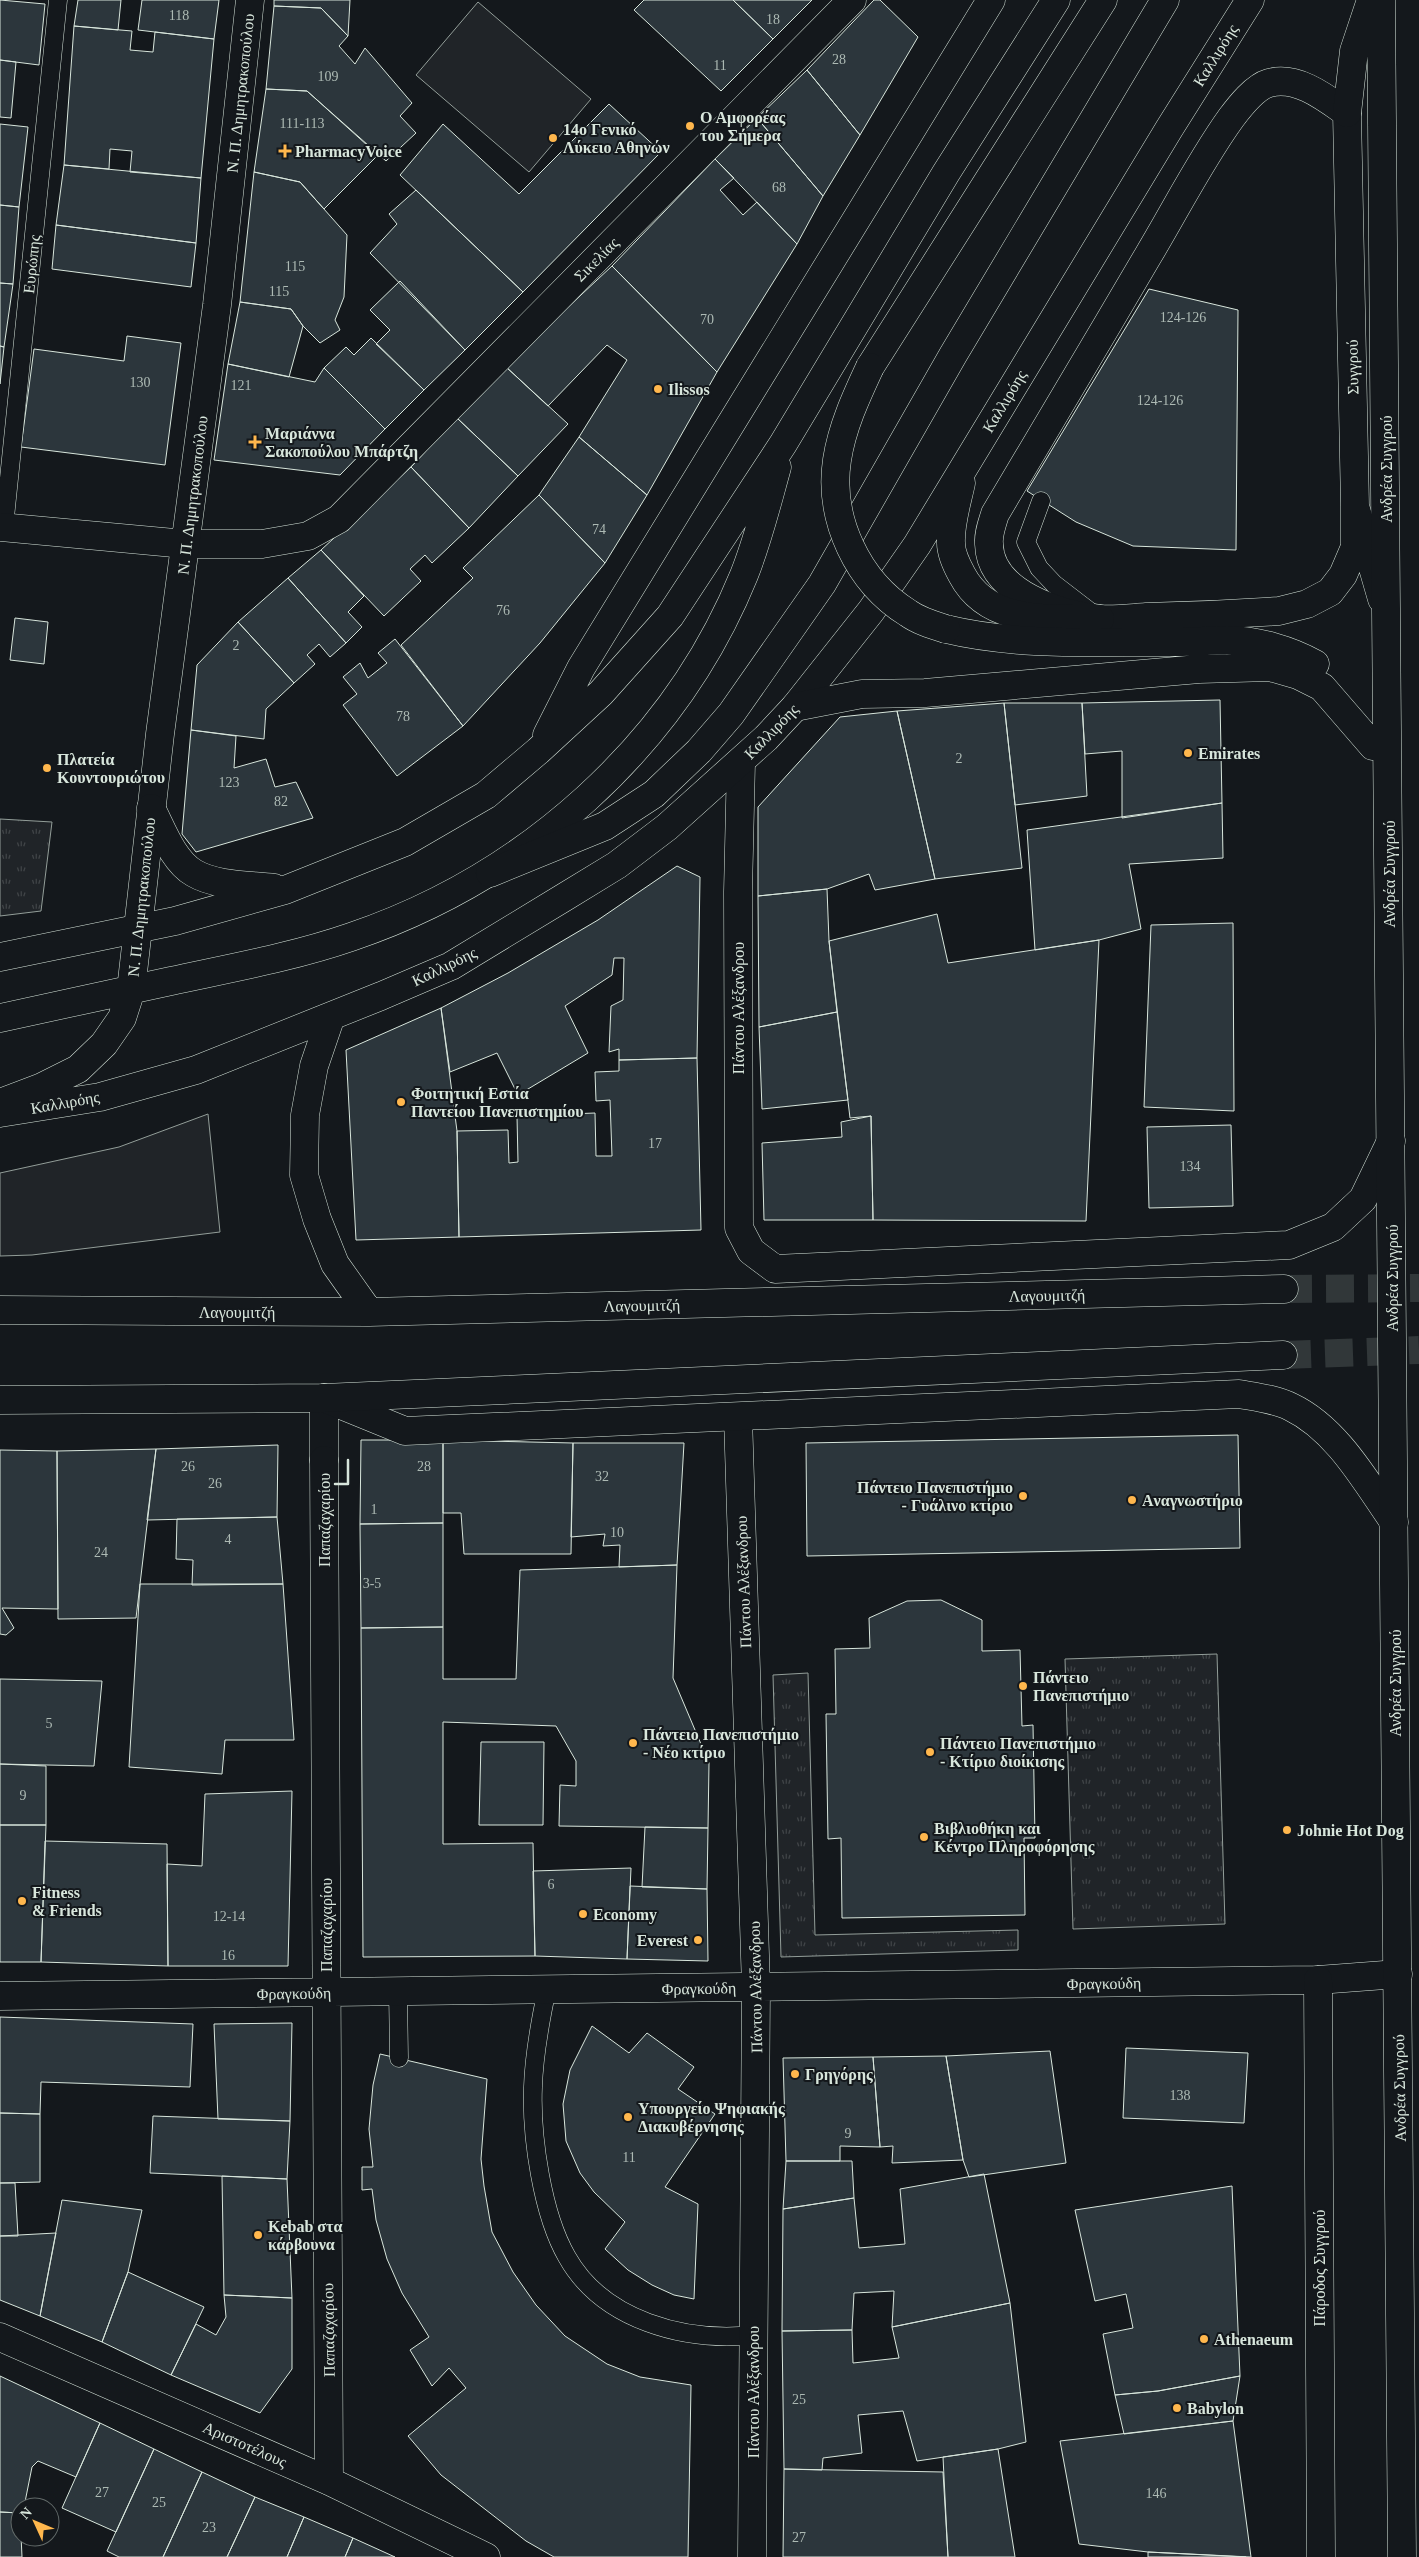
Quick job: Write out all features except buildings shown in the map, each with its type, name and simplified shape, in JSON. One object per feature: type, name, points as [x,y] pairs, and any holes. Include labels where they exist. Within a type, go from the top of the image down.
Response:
[{"type":"main road","name":"Ν. Π. Δημητρακοπούλου","points":[[0,1103],[42,1087],[78,1069],[104,1044],[122,1018],[131,990],[151,808],[217,305],[250,0]]},
{"type":"main road","name":"Σικελίας","points":[[185,544],[262,544],[308,536],[339,519],[852,0]]},
{"type":"main road","points":[[538,751],[581,668],[991,0]]},
{"type":"main road","points":[[0,956],[195,916],[285,890],[405,842],[486,795],[538,751],[600,693],[670,616],[783,444],[946,173],[1056,0]]},
{"type":"main road","points":[[1103,0],[870,367],[854,400],[843,432],[837,460],[836,483],[844,531],[855,555],[875,587],[909,614],[946,629],[972,635],[1007,639],[1189,642],[1229,640],[1278,649],[1312,662],[1336,677],[1354,695],[1368,719],[1388,816]]},
{"type":"main road","points":[[490,873],[605,826],[654,794],[699,751],[731,714],[822,584],[953,355],[1165,0]]},
{"type":"main road","name":"Καλλιρόης","points":[[0,1113],[100,1097],[164,1080],[331,1016],[451,966],[617,865],[667,827],[741,762],[795,708],[871,611],[912,554],[964,465],[1250,0]]},
{"type":"main road","name":"Συγγρού","points":[[1370,0],[1354,51],[1347,113],[1355,506],[1387,615]]},
{"type":"main road","name":"Ανδρέα Συγγρού","points":[[1382,0],[1402,2557]]},
{"type":"main road","points":[[1100,618],[1062,611],[1036,602],[1013,588],[998,574],[988,546],[989,534],[995,514],[1231,118],[1252,94],[1268,83],[1284,80],[1323,96],[1347,113]]},
{"type":"main road","points":[[0,1018],[305,952],[352,937],[453,894],[490,873],[569,815],[608,780],[676,701],[712,642],[744,576],[761,525],[783,444]]},
{"type":"main road","points":[[964,465],[951,544],[956,563],[974,592],[983,600],[1008,614],[1044,618],[1227,614],[1279,610],[1307,604],[1330,592],[1342,575],[1355,547],[1355,506]]},
{"type":"main road","points":[[2,527],[185,544]]},
{"type":"main road","points":[[795,708],[877,693],[925,692],[1233,666],[1270,667],[1298,674],[1322,687],[1373,746]]},
{"type":"main road","name":"Πάντου Αλέξανδρου","points":[[741,762],[738,892],[739,1228],[751,1251],[775,1269],[1289,1245],[1332,1228],[1363,1198],[1391,1141]]},
{"type":"main road","points":[[151,808],[171,846],[182,862],[194,873],[217,881],[285,890]]},
{"type":"main road","points":[[331,1016],[314,1066],[305,1115],[304,1175],[317,1219],[335,1264],[369,1312]]},
{"type":"main road","name":"Λαγουμιτζή","points":[[0,1310],[369,1312],[1284,1289]]},
{"type":"main road","points":[[0,1400],[324,1398],[1283,1355]]},
{"type":"main road","points":[[324,1398],[405,1431],[1239,1394],[1262,1398],[1291,1407],[1310,1418],[1356,1467],[1394,1522]]},
{"type":"main road","name":"Παπαζαχαρίου","points":[[324,1398],[329,2481]]},
{"type":"main road","name":"Πάντου Αλέξανδρου","points":[[738,1417],[756,1987],[752,2557]]},
{"type":"main road","name":"Φραγκούδη","points":[[0,1996],[1318,1980],[1398,1974]]},
{"type":"main road","name":"Πάροδος Συγγρού","points":[[1318,1980],[1321,2557]]},
{"type":"main road","name":"Αριστοτέλους","points":[[0,2337],[329,2481],[486,2557]]},
{"type":"lane","name":"Ευρώπης","points":[[2,527],[58,0]]},
{"type":"lane","points":[[1041,501],[1026,542],[1039,568],[1054,584],[1100,618]]},
{"type":"lane","points":[[547,1989],[535,2053],[534,2135],[550,2215],[567,2258],[593,2290],[628,2314],[661,2328],[695,2336],[725,2338],[753,2335]]},
{"type":"lane","points":[[398,1991],[399,2058]]},
{"type":"green space","points":[[478,2],[591,99],[529,172],[416,75]]},
{"type":"green space","points":[[0,819],[52,822],[41,911],[0,916]]},
{"type":"green space","points":[[208,1114],[220,1232],[32,1255],[0,1256],[0,1173],[119,1147]]},
{"type":"green space","points":[[1217,1654],[1225,1924],[1073,1929],[1065,1659]]},
{"type":"green space","points":[[808,1673],[815,1935],[1018,1930],[1018,1950],[781,1957],[773,1675]]},
{"type":"tunnel","points":[[1284,1289],[1419,1288]]},
{"type":"tunnel","points":[[1283,1355],[1419,1350]]},
{"type":"wall","points":[[335,1484],[348,1484],[348,1460]]},
{"type":"place","name":"Ο Αμφορέας του Σήμερα","points":[[690,126]]},
{"type":"place","name":"14ο Γενικό Λύκειο Αθηνών","points":[[553,138]]},
{"type":"place","name":"PharmacyVoice","points":[[285,151]]},
{"type":"place","name":"Ilissos","points":[[658,389]]},
{"type":"place","name":"Μαριάννα Σακοπούλου Μπάρτζη","points":[[255,442]]},
{"type":"place","name":"Emirates","points":[[1188,753]]},
{"type":"place","name":"Πλατεία Κουντουριώτου","points":[[47,768]]},
{"type":"place","name":"Φοιτητική Εστία Παντείου Πανεπιστημίου","points":[[401,1102]]},
{"type":"place","name":"Πάντειο Πανεπιστήμιο - Γυάλινο κτίριο","points":[[1023,1496]]},
{"type":"place","name":"Aναγνωστήριο","points":[[1132,1500]]},
{"type":"place","name":"Πάντειο Πανεπιστήμιο","points":[[1023,1686]]},
{"type":"place","name":"Πάντειο Πανεπιστήμιο - Νέο κτίριο","points":[[633,1743]]},
{"type":"place","name":"Πάντειο Πανεπιστήμιο - Κτίριο διοίκισης","points":[[930,1752]]},
{"type":"place","name":"Johnie Hot Dog","points":[[1287,1830]]},
{"type":"place","name":"Βιβλιοθήκη και Κέντρο Πληροφόρησης","points":[[924,1837]]},
{"type":"place","name":"Fitness & Friends","points":[[22,1901]]},
{"type":"place","name":"Economy","points":[[583,1914]]},
{"type":"place","name":"Everest","points":[[698,1940]]},
{"type":"place","name":"Γρηγόρης","points":[[795,2074]]},
{"type":"place","name":"Υπουργείο Ψηφιακής Διακυβέρνησης","points":[[628,2117]]},
{"type":"place","name":"Kebab στα κάρβουνα","points":[[258,2235]]},
{"type":"place","name":"Athenaeum","points":[[1204,2339]]},
{"type":"place","name":"Babylon","points":[[1177,2408]]}]
